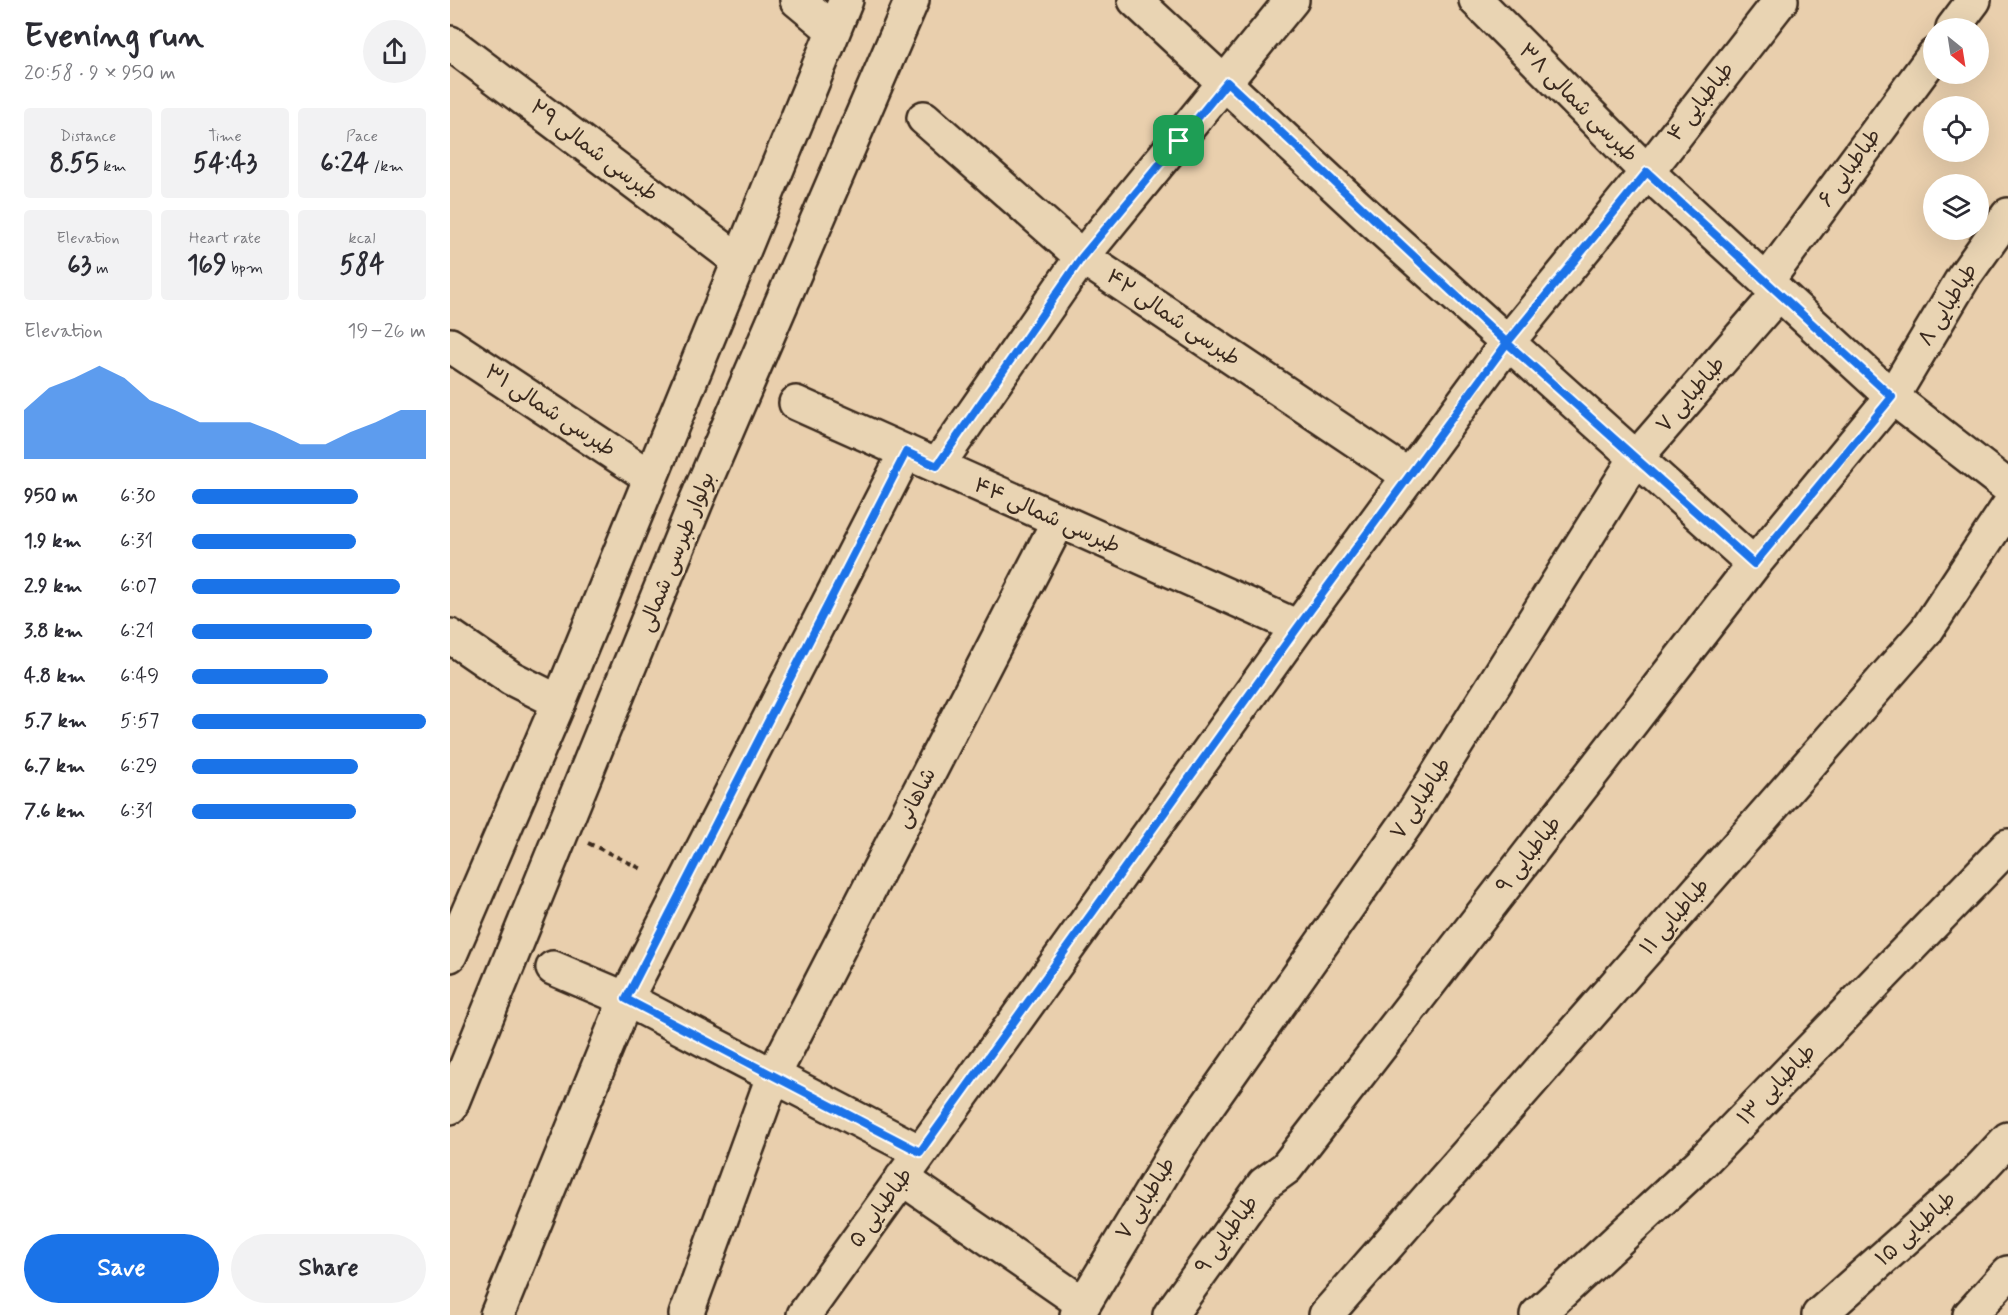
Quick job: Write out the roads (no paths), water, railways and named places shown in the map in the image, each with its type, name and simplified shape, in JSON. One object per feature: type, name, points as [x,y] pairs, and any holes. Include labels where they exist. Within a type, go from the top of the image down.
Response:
[{"type":"street","points":[[797,0],[833,30]]},
{"type":"street","points":[[452,944],[559,702],[846,0]]},
{"type":"street","name":"بولوار طبرسی شمالی","points":[[450,1107],[696,502],[912,0]]},
{"type":"street","points":[[1136,0],[1507,343],[1754,564]]},
{"type":"street","points":[[937,466],[1082,257],[1292,0]]},
{"type":"street","name":"طبرسی شمالی ۳۸","points":[[1476,0],[1647,172],[1772,288],[1892,397],[2008,487]]},
{"type":"street","name":"طباطبایی ۴","points":[[1507,343],[1647,172],[1781,0]]},
{"type":"street","points":[[1960,18],[1974,0]]},
{"type":"street","name":"طبرسی شمالی ۲۹","points":[[450,43],[738,260]]},
{"type":"street","name":"طباطبایی ۶","points":[[1772,288],[1923,71]]},
{"type":"street","name":"طبرسی شمالی ۴۲","points":[[924,118],[1082,257],[1409,476]]},
{"type":"street","name":"طباطبایی ۸","points":[[1892,397],[1963,278],[2008,215]]},
{"type":"street","name":"طباطبایی ۷","points":[[1080,1309],[1179,1146],[1412,815],[1636,458],[1772,288]]},
{"type":"street","name":"طباطبایی ۵","points":[[804,1315],[1298,627],[1507,343]]},
{"type":"street","name":"طبرسی شمالی ۳۱","points":[[450,345],[650,477]]},
{"type":"street","name":"طباطبایی ۹","points":[[1170,1315],[1264,1184],[1286,1168],[1754,564],[1892,397]]},
{"type":"street","name":"طبرسی شمالی ۴۴","points":[[796,403],[1058,522],[1298,627]]},
{"type":"street","points":[[496,1315],[626,999],[906,452]]},
{"type":"street","name":"طباطبایی ۱۱","points":[[1326,1315],[1926,631],[2008,507]]},
{"type":"street","name":"شاهانی","points":[[686,1315],[774,1074],[1058,522]]},
{"type":"street","points":[[450,636],[511,678],[559,702]]},
{"type":"street","name":"طباطبایی ۱۳","points":[[1537,1315],[1702,1162],[2008,846]]},
{"type":"street","points":[[553,968],[626,999],[920,1152]]},
{"type":"street","name":"طباطبایی ۱۵","points":[[1820,1315],[1962,1188],[2008,1139]]},
{"type":"street","points":[[902,1178],[1080,1309]]},
{"type":"street","points":[[1970,1315],[2008,1273]]}]
